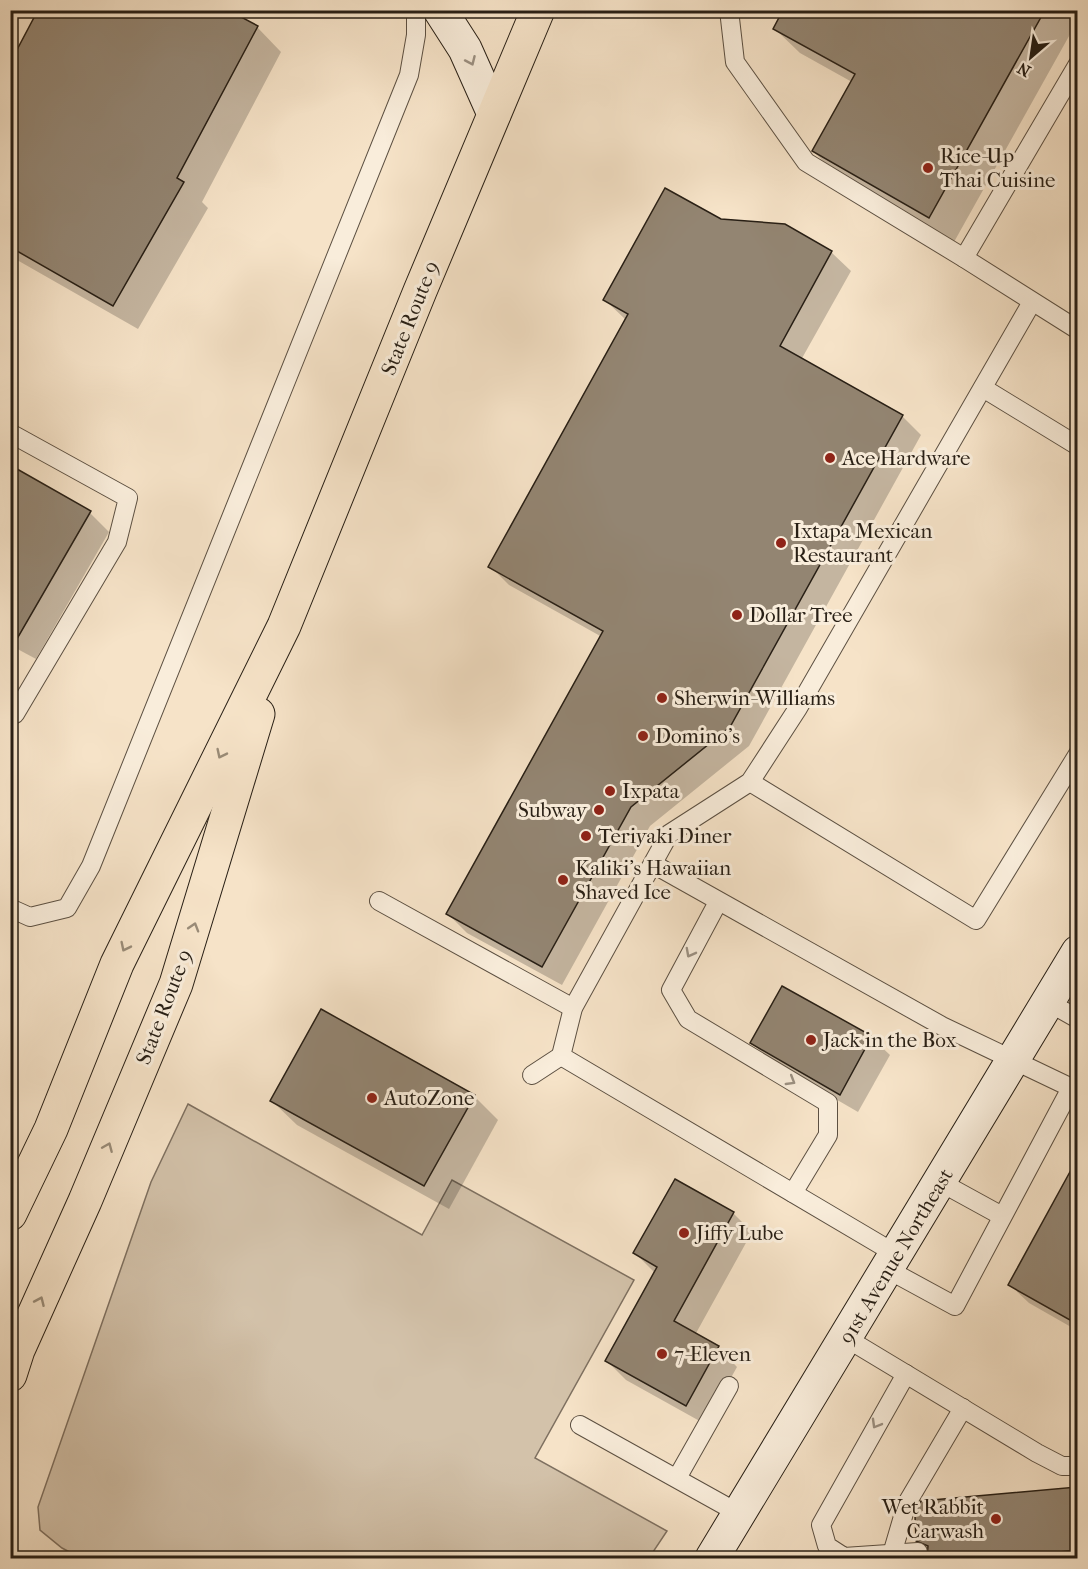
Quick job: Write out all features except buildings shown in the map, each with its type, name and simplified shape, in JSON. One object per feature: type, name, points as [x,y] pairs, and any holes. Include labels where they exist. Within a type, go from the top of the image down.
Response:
[{"type":"main road","name":"State Route 9","points":[[10,1214],[74,1074],[117,964],[284,626],[538,10]]},
{"type":"main road","name":"State Route 9","points":[[10,1375],[18,1350],[85,1201],[176,984],[284,626]]},
{"type":"main road","points":[[10,1164],[74,1074]]},
{"type":"street","points":[[440,10],[465,49],[495,114]]},
{"type":"street","name":"91st Avenue Northeast","points":[[712,1558],[1014,1061],[1077,952]]},
{"type":"lane","points":[[10,908],[30,917],[67,908],[91,866],[409,75],[416,35],[416,10]]},
{"type":"lane","points":[[729,10],[735,62],[806,162],[1077,330]]},
{"type":"lane","points":[[964,258],[1077,64]]},
{"type":"lane","points":[[532,1075],[561,1056],[573,1008],[669,834],[750,782],[798,708],[1032,302]]},
{"type":"lane","points":[[983,388],[1077,446]]},
{"type":"lane","points":[[10,433],[128,498],[117,542],[15,714],[10,712]]},
{"type":"lane","points":[[750,782],[976,920],[1077,754]]},
{"type":"lane","points":[[561,1056],[649,1105],[793,1193],[955,1306],[1002,1216],[1074,1090],[942,1026],[653,864]]},
{"type":"lane","points":[[379,901],[573,1008]]},
{"type":"lane","points":[[718,902],[671,990],[688,1019],[828,1103],[828,1135],[793,1193]]},
{"type":"lane","points":[[1048,1002],[1077,1020]]},
{"type":"lane","points":[[940,1182],[1002,1216]]},
{"type":"lane","points":[[846,1338],[1037,1453],[1062,1466],[1077,1467]]},
{"type":"lane","points":[[906,1374],[821,1526],[827,1546],[844,1557],[918,1552]]},
{"type":"lane","points":[[677,1478],[729,1386]]},
{"type":"lane","points":[[892,1554],[907,1503],[963,1408]]},
{"type":"lane","points":[[580,1425],[740,1514]]},
{"type":"shaded area","points":[[188,1104],[422,1235],[452,1180],[634,1280],[535,1458],[667,1531],[649,1558],[81,1558],[62,1548],[40,1530],[38,1507],[151,1182]]},
{"type":"place","name":"Rice-Up Thai Cuisine","points":[[928,168]]},
{"type":"place","name":"Ace Hardware","points":[[830,458]]},
{"type":"place","name":"Ixtapa Mexican Restaurant","points":[[781,543]]},
{"type":"place","name":"Dollar Tree","points":[[737,615]]},
{"type":"place","name":"Sherwin-Williams","points":[[662,698]]},
{"type":"place","name":"Domino's","points":[[643,736]]},
{"type":"place","name":"Ixpata","points":[[610,791]]},
{"type":"place","name":"Subway","points":[[599,810]]},
{"type":"place","name":"Teriyaki Diner","points":[[586,836]]},
{"type":"place","name":"Kaliki's Hawaiian Shaved Ice","points":[[563,880]]},
{"type":"place","name":"Jack in the Box","points":[[811,1040]]},
{"type":"place","name":"AutoZone","points":[[372,1098]]},
{"type":"place","name":"Jiffy Lube","points":[[684,1233]]},
{"type":"place","name":"7-Eleven","points":[[662,1354]]},
{"type":"place","name":"Wet Rabbit Carwash","points":[[996,1519]]}]
